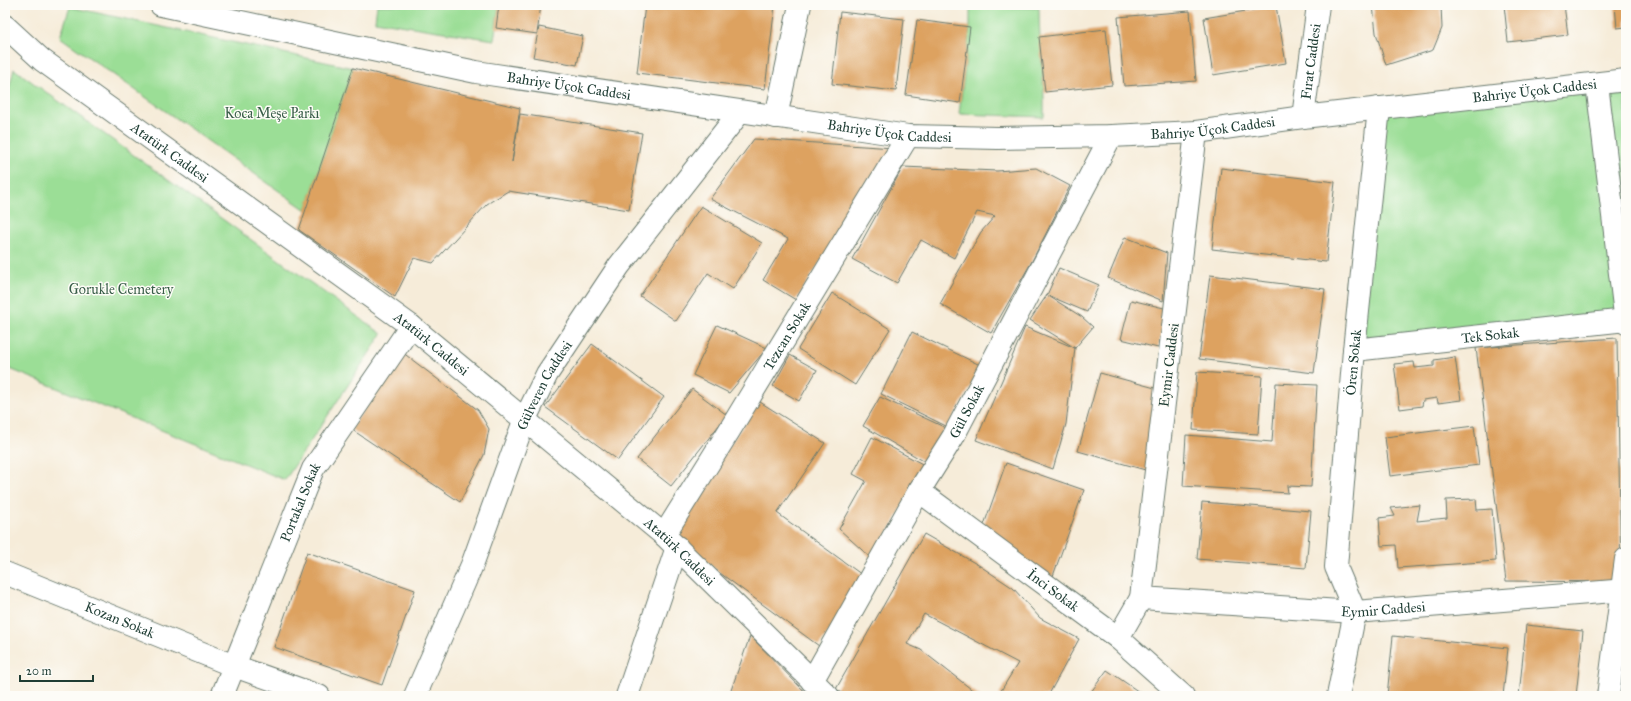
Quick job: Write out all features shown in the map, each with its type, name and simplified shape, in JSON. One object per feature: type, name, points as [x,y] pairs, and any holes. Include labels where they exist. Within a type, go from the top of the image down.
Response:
[{"type":"street","name":"Bahriye Üçok Caddesi","points":[[161,5],[476,72],[908,136],[998,138],[1112,136],[1196,132],[1303,117],[1626,80]]},
{"type":"street","points":[[776,117],[800,5]]},
{"type":"street","name":"Fırat Caddesi","points":[[1303,117],[1318,5]]},
{"type":"street","name":"Atatürk Caddesi","points":[[5,26],[42,60],[411,326],[670,541],[828,696]]},
{"type":"street","points":[[1597,84],[1626,321]]},
{"type":"street","name":"Ören Sokak","points":[[1355,612],[1336,567],[1354,350],[1379,108]]},
{"type":"street","name":"Gülveren Caddesi","points":[[415,696],[472,565],[524,421],[547,374],[619,266],[740,112]]},
{"type":"street","name":"Eymir Caddesi","points":[[1118,638],[1141,598],[1196,132]]},
{"type":"street","name":"Tezcan Sokak","points":[[627,696],[670,541],[729,431],[908,136]]},
{"type":"street","name":"Gül Sokak","points":[[812,681],[919,491],[953,437],[1112,136]]},
{"type":"street","name":"Tek Sokak","points":[[1354,350],[1626,321]]},
{"type":"street","name":"Portakal Sokak","points":[[222,696],[312,469],[411,326]]},
{"type":"street","name":"İnci Sokak","points":[[919,491],[1118,638],[1183,696]]},
{"type":"street","points":[[1608,696],[1626,559]]},
{"type":"street","name":"Kozan Sokak","points":[[5,573],[234,666],[319,696]]},
{"type":"street","name":"Eymir Caddesi","points":[[1141,598],[1355,612],[1623,591]]},
{"type":"street","points":[[1338,696],[1355,612]]},
{"type":"green space","points":[[377,5],[499,5],[494,40],[375,21]]},
{"type":"green space","points":[[970,6],[1039,8],[1044,90],[1044,117],[959,114],[970,27]]},
{"type":"green space","name":"Koca Meşe Parkı","points":[[70,7],[353,68],[306,210],[60,37]]},
{"type":"green space","name":"Gorukle Cemetery","points":[[14,69],[382,334],[285,480],[5,367],[5,104]]},
{"type":"green space","points":[[1626,80],[1626,320],[1354,350],[1379,108]]},
{"type":"building","points":[[499,5],[541,5],[537,34],[496,28]]},
{"type":"building","points":[[605,5],[616,5],[616,7]]},
{"type":"building","points":[[645,5],[775,5],[765,89],[637,73]]},
{"type":"building","points":[[1373,5],[1441,5],[1442,28],[1433,50],[1386,65],[1376,33]]},
{"type":"building","points":[[1504,5],[1564,5],[1568,35],[1508,42]]},
{"type":"building","points":[[1615,5],[1626,5],[1626,27],[1617,28]]},
{"type":"building","points":[[1276,6],[1286,63],[1213,75],[1204,18]]},
{"type":"building","points":[[1190,11],[1196,81],[1124,86],[1118,17]]},
{"type":"building","points":[[840,12],[904,19],[896,91],[832,84]]},
{"type":"building","points":[[917,20],[970,27],[960,103],[906,95]]},
{"type":"building","points":[[539,27],[583,36],[577,65],[533,57]]},
{"type":"building","points":[[1106,29],[1112,85],[1045,92],[1039,37]]},
{"type":"building","points":[[353,68],[520,108],[512,162],[520,114],[642,133],[629,210],[508,191],[487,204],[433,263],[414,258],[395,297],[299,230]]},
{"type":"building","points":[[754,139],[894,148],[796,300],[763,280],[788,239],[710,199]]},
{"type":"building","points":[[903,167],[997,171],[1036,168],[1070,186],[1032,261],[991,333],[940,304],[981,232],[995,216],[977,212],[954,258],[921,240],[897,283],[852,259]]},
{"type":"building","points":[[1221,168],[1335,182],[1326,262],[1212,249]]},
{"type":"building","points":[[701,206],[762,243],[733,289],[708,273],[676,321],[640,296]]},
{"type":"building","points":[[1125,237],[1167,253],[1163,301],[1108,278]]},
{"type":"building","points":[[1059,268],[1099,285],[1087,312],[1047,295]]},
{"type":"building","points":[[1210,275],[1325,289],[1314,373],[1199,359]]},
{"type":"building","points":[[832,293],[890,329],[855,385],[798,349]]},
{"type":"building","points":[[1047,295],[1082,317],[1093,327],[1075,348],[1030,320]]},
{"type":"building","points":[[1131,300],[1168,309],[1158,348],[1121,339]]},
{"type":"building","points":[[717,325],[767,348],[729,393],[693,375]]},
{"type":"building","points":[[1025,327],[1075,348],[1066,424],[1053,469],[976,440]]},
{"type":"building","points":[[912,332],[982,366],[948,427],[881,394]]},
{"type":"building","points":[[1617,338],[1621,582],[1506,581],[1476,348]]},
{"type":"building","points":[[592,344],[664,397],[618,460],[545,407]]},
{"type":"building","points":[[402,352],[478,410],[489,429],[484,455],[460,502],[351,429]]},
{"type":"building","points":[[790,355],[817,370],[799,401],[773,386]]},
{"type":"building","points":[[1455,357],[1461,400],[1438,403],[1437,398],[1423,400],[1422,406],[1400,409],[1394,364],[1414,362],[1415,368],[1434,366],[1434,360]]},
{"type":"building","points":[[1197,372],[1262,376],[1258,434],[1193,430]]},
{"type":"building","points":[[1100,373],[1155,388],[1156,473],[1078,451]]},
{"type":"building","points":[[1276,383],[1317,385],[1311,487],[1287,486],[1288,493],[1183,486],[1186,435],[1272,442]]},
{"type":"building","points":[[692,389],[727,415],[671,486],[637,459]]},
{"type":"building","points":[[880,397],[946,428],[927,463],[863,426]]},
{"type":"building","points":[[760,402],[825,443],[777,513],[869,580],[819,646],[667,534]]},
{"type":"building","points":[[1474,426],[1479,465],[1390,476],[1385,437]]},
{"type":"building","points":[[872,437],[926,466],[873,560],[839,529],[866,481],[853,474]]},
{"type":"building","points":[[1006,463],[1084,490],[1049,587],[980,536]]},
{"type":"building","points":[[1476,499],[1477,510],[1492,509],[1496,561],[1398,568],[1396,545],[1381,546],[1379,518],[1395,516],[1391,508],[1420,505],[1417,521],[1447,518],[1446,500]]},
{"type":"building","points":[[1202,502],[1311,511],[1306,568],[1197,559]]},
{"type":"building","points":[[924,534],[980,566],[1013,588],[1040,618],[1079,639],[1048,696],[1002,696],[999,694],[1018,663],[924,614],[907,644],[921,650],[980,696],[847,696],[836,689]]},
{"type":"building","points":[[307,552],[415,590],[382,685],[274,647]]},
{"type":"building","points":[[1526,625],[1583,631],[1576,696],[1519,696]]},
{"type":"building","points":[[750,636],[809,696],[729,696]]},
{"type":"building","points":[[1393,636],[1508,648],[1503,696],[1387,696]]},
{"type":"building","points":[[1107,670],[1145,696],[1088,696]]}]
